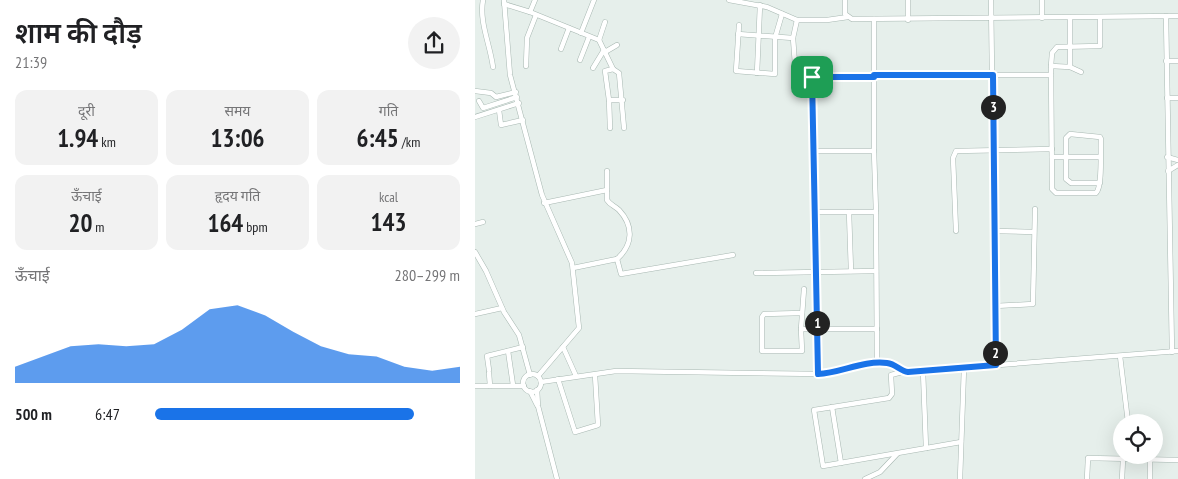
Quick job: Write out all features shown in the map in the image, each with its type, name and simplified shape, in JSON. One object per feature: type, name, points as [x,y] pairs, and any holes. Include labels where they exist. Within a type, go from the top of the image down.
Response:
[{"type":"street","points":[[483,0],[481,17],[489,39],[493,67]]},
{"type":"street","points":[[530,12],[535,0]]},
{"type":"street","points":[[581,33],[594,0]]},
{"type":"street","points":[[729,0],[760,5],[797,20],[827,20],[848,17]]},
{"type":"street","points":[[845,0],[845,14],[851,20],[1178,16]]},
{"type":"street","points":[[908,0],[908,20]]},
{"type":"street","points":[[991,0],[996,365]]},
{"type":"street","points":[[1042,0],[1042,18]]},
{"type":"street","points":[[538,376],[579,328],[573,268],[544,203],[519,103],[510,75],[504,2],[599,40]]},
{"type":"street","points":[[757,73],[757,36],[760,5]]},
{"type":"street","points":[[739,25],[736,72],[775,74],[775,38],[783,14]]},
{"type":"street","points":[[526,66],[527,38],[536,15]]},
{"type":"street","points":[[1166,16],[1172,352]]},
{"type":"street","points":[[1070,66],[1071,18]]},
{"type":"street","points":[[1100,18],[1100,46],[1057,48],[1053,50],[1051,66],[1053,192],[1096,193],[1100,182],[1100,136],[1070,134],[1066,138],[1066,179],[1068,182],[1100,182]]},
{"type":"street","points":[[874,19],[877,363]]},
{"type":"street","points":[[796,77],[793,38],[797,20]]},
{"type":"street","points":[[605,22],[599,40],[613,69],[619,73],[623,100],[624,128]]},
{"type":"street","points":[[561,50],[569,28]]},
{"type":"street","points":[[738,34],[793,38]]},
{"type":"street","points":[[580,60],[589,37]]},
{"type":"street","points":[[593,68],[604,51],[617,45]]},
{"type":"street","points":[[1166,61],[1178,61]]},
{"type":"street","points":[[1051,66],[1070,66],[1081,72]]},
{"type":"street","points":[[610,128],[605,71],[613,69]]},
{"type":"street","points":[[818,374],[812,77],[1051,75]]},
{"type":"street","points":[[475,91],[491,93],[496,97],[516,95]]},
{"type":"street","points":[[479,101],[483,108],[516,95]]},
{"type":"street","points":[[1167,98],[1178,98]]},
{"type":"street","points":[[609,100],[623,100]]},
{"type":"street","points":[[475,117],[519,103]]},
{"type":"street","points":[[499,110],[501,125],[523,120]]},
{"type":"street","points":[[956,231],[954,154],[958,150],[1051,149]]},
{"type":"street","points":[[814,151],[874,151]]},
{"type":"street","points":[[1167,156],[1178,160]]},
{"type":"street","points":[[1052,158],[1100,157]]},
{"type":"street","points":[[1168,171],[1178,165]]},
{"type":"street","points":[[573,268],[617,258],[627,249],[630,236],[624,217],[607,200],[607,171]]},
{"type":"street","points":[[544,203],[607,190]]},
{"type":"street","points":[[995,306],[1033,304],[1035,210]]},
{"type":"street","points":[[816,212],[875,212]]},
{"type":"street","points":[[849,212],[851,271]]},
{"type":"street","points":[[475,224],[483,222]]},
{"type":"street","points":[[994,232],[1034,232]]},
{"type":"street","points":[[475,252],[502,308],[519,335],[529,375]]},
{"type":"street","points":[[617,258],[621,274],[733,256]]},
{"type":"street","points":[[756,273],[876,271]]},
{"type":"street","points":[[801,313],[764,314],[762,317],[762,351],[802,350],[801,313],[804,289]]},
{"type":"street","points":[[475,314],[502,308]]},
{"type":"street","points":[[801,329],[877,329]]},
{"type":"street","points":[[490,386],[486,357],[523,347]]},
{"type":"street","points":[[563,347],[577,376]]},
{"type":"street","points":[[508,350],[513,385]]},
{"type":"street","points":[[961,442],[823,466],[814,410],[889,398],[893,394],[891,374],[902,372],[1178,351]]},
{"type":"street","points":[[1120,356],[1127,414]]},
{"type":"street","points":[[541,382],[616,371],[818,374],[877,363],[891,364],[902,372]]},
{"type":"street","points":[[960,479],[964,368]]},
{"type":"street","points":[[923,371],[926,448]]},
{"type":"street","points":[[529,375],[538,376]]},
{"type":"street","points":[[524,386],[524,380],[529,375]]},
{"type":"street","points":[[558,379],[575,432],[598,425],[595,375]]},
{"type":"street","points":[[538,376],[541,382]]},
{"type":"street","points":[[541,382],[537,390],[538,406],[557,479]]},
{"type":"street","points":[[475,386],[524,386],[530,391],[538,406]]},
{"type":"street","points":[[530,391],[537,390]]},
{"type":"street","points":[[832,407],[841,463]]},
{"type":"street","points":[[865,479],[880,472],[898,453]]},
{"type":"street","points":[[1087,479],[1088,458],[1113,458]]},
{"type":"street","points":[[1163,459],[1178,460]]},
{"type":"street","points":[[1122,479],[1123,464]]},
{"type":"street","points":[[1150,464],[1150,479]]},
{"type":"route","points":[[993,75],[996,365],[902,372],[891,364],[877,363],[818,374],[812,77],[993,75]]}]
